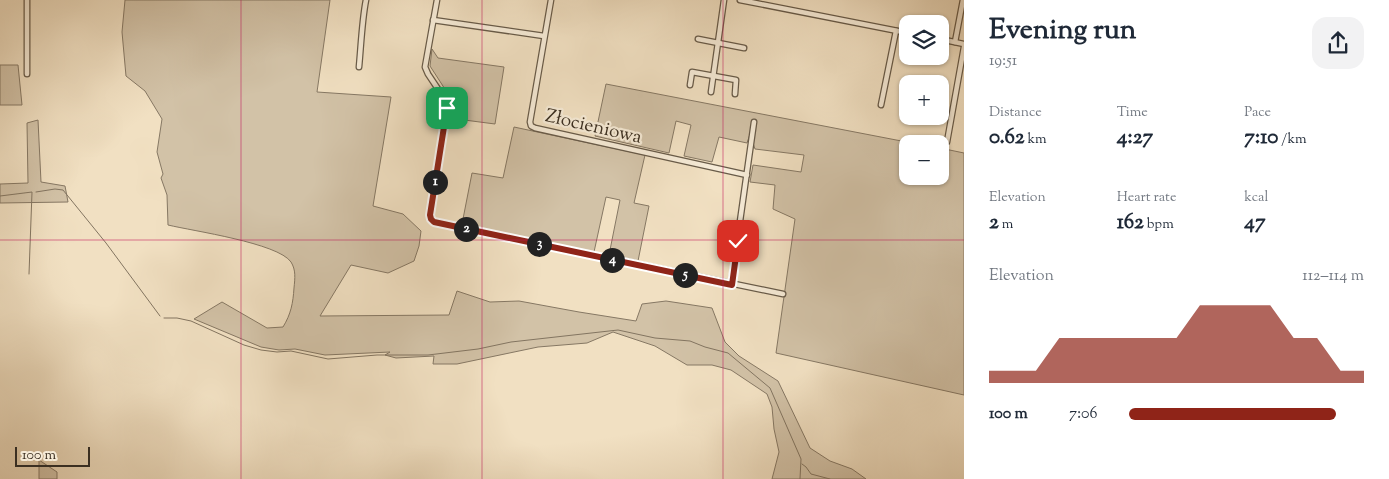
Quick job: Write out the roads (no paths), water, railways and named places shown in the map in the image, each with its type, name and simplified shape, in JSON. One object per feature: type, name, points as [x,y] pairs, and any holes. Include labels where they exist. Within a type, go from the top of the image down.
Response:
[{"type":"street","points":[[27,0],[28,74]]},
{"type":"street","points":[[359,67],[366,0]]},
{"type":"street","points":[[437,0],[425,67],[446,101],[447,106],[430,215],[434,222],[783,294]]},
{"type":"street","name":"Złocieniowa","points":[[550,0],[530,122],[531,126],[747,174]]},
{"type":"street","points":[[711,92],[724,0]]},
{"type":"street","points":[[740,0],[899,32]]},
{"type":"street","points":[[955,42],[963,0]]},
{"type":"street","points":[[433,20],[544,36]]},
{"type":"street","points":[[881,105],[896,31]]},
{"type":"street","points":[[698,39],[744,48]]},
{"type":"street","points":[[948,135],[964,45],[949,41]]},
{"type":"street","points":[[690,85],[692,72],[736,80],[735,94]]},
{"type":"street","points":[[732,285],[754,122]]},
{"type":"waterway","points":[[36,192],[55,189],[63,190],[106,243],[160,316]]},
{"type":"waterway","points":[[0,196],[32,192],[29,274]]},
{"type":"waterway","points":[[164,318],[191,321],[244,345],[261,350],[291,351],[328,359],[377,355],[428,355],[478,349],[511,342],[618,330],[655,338],[690,341],[728,353],[770,388],[801,459],[800,479]]},
{"type":"waterway","points":[[802,464],[811,474],[830,479]]}]
